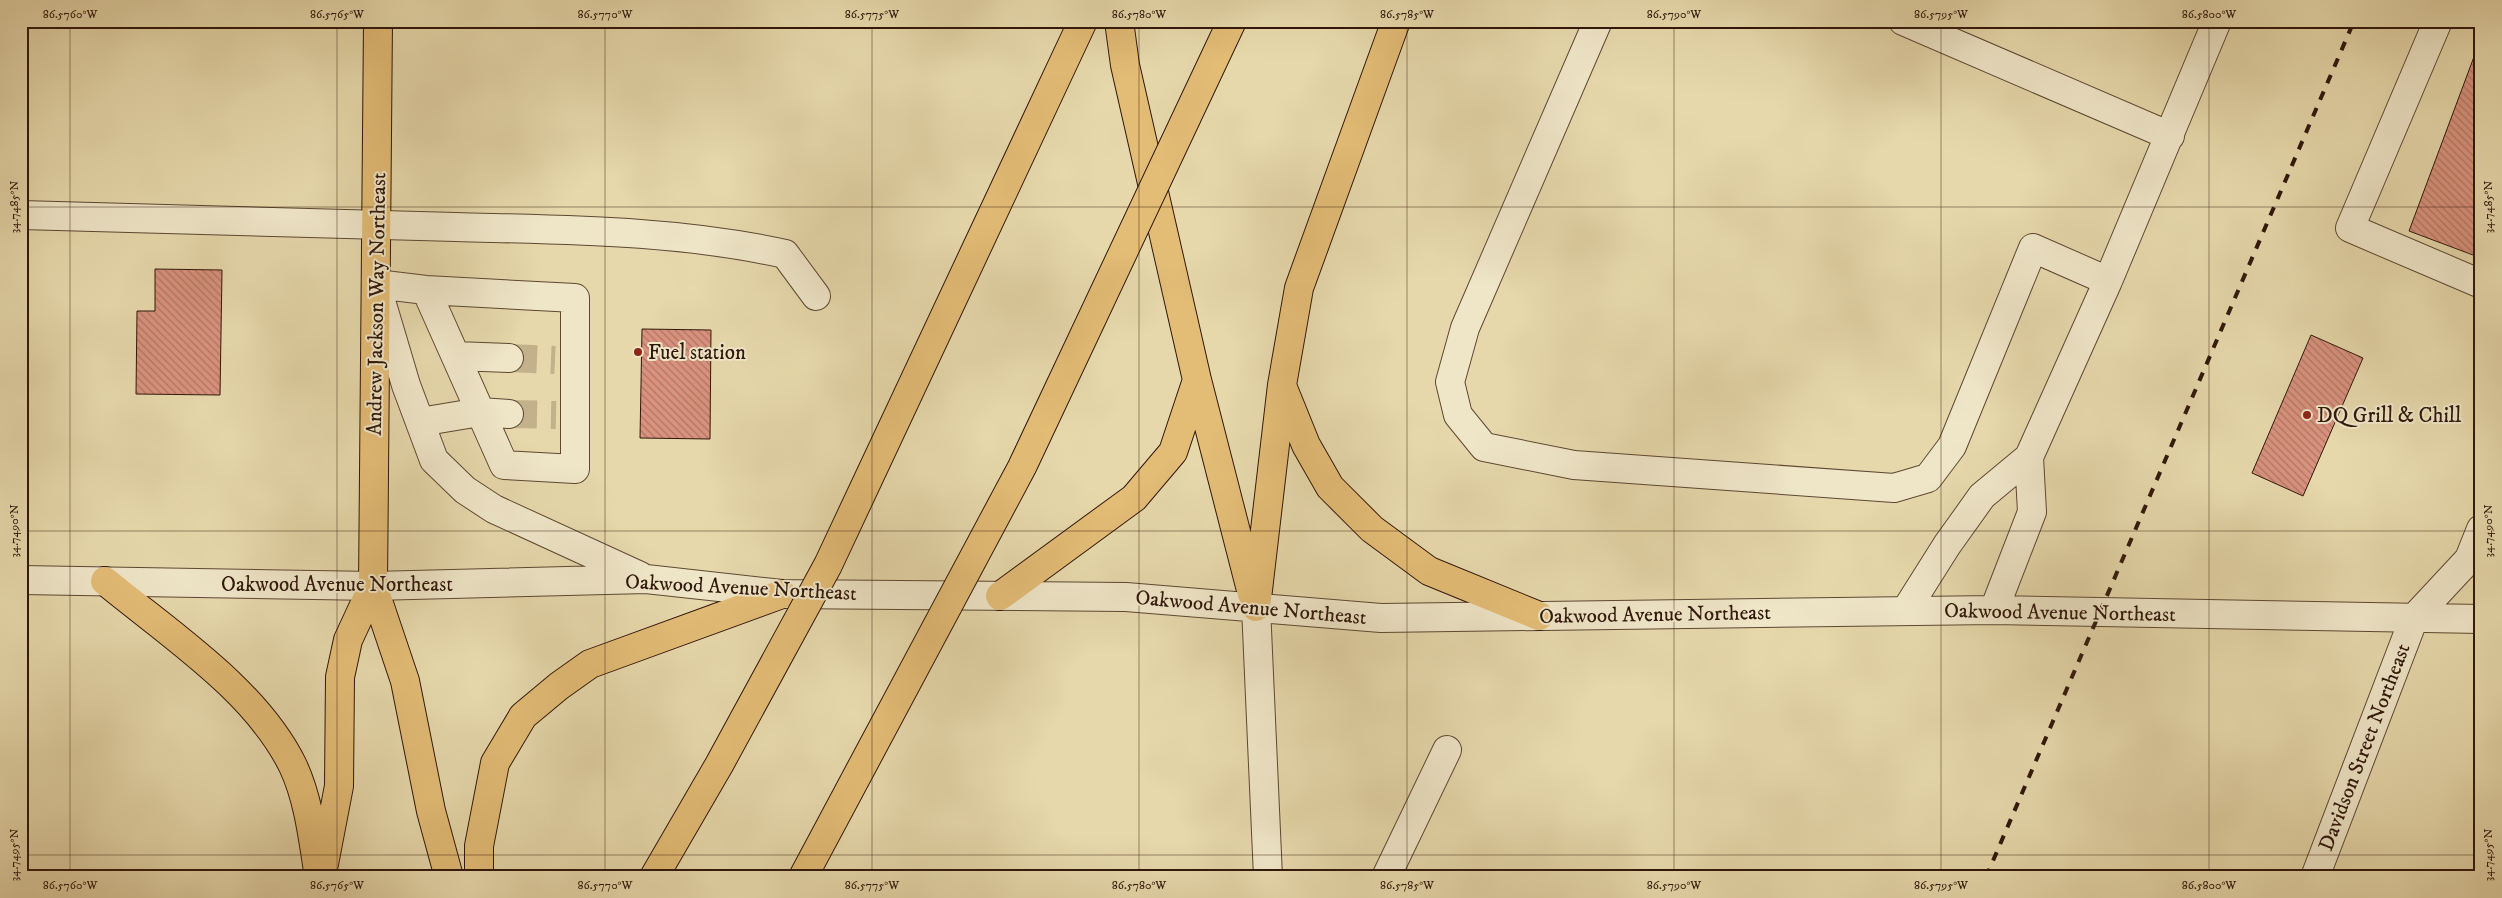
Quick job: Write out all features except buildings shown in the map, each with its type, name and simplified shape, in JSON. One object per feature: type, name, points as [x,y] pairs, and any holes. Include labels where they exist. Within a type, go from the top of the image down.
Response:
[{"type":"main road","name":"Andrew Jackson Way Northeast","points":[[373,586],[378,21]]},
{"type":"main road","points":[[654,877],[719,765],[828,565],[1083,21]]},
{"type":"main road","points":[[1119,21],[1125,65],[1197,380],[1256,607]]},
{"type":"main road","points":[[803,877],[1022,467],[1232,21]]},
{"type":"main road","points":[[1256,607],[1282,385],[1299,288],[1396,21]]},
{"type":"main road","points":[[1000,596],[1134,498],[1173,452],[1197,380]]},
{"type":"main road","points":[[1282,385],[1306,445],[1330,487],[1372,529],[1429,571],[1539,616]]},
{"type":"main road","points":[[105,581],[215,671],[263,719],[293,766],[310,820],[320,877]]},
{"type":"main road","points":[[320,877],[339,786],[340,676],[348,640],[373,586]]},
{"type":"main road","points":[[373,586],[405,681],[431,811],[449,877]]},
{"type":"main road","points":[[479,877],[479,846],[495,763],[523,716],[559,686],[590,664],[782,594]]},
{"type":"street","points":[[1598,21],[1464,328],[1450,382],[1458,415],[1484,447],[1574,465],[1894,488],[1928,478],[1952,446],[2033,248],[2108,281]]},
{"type":"street","points":[[1904,21],[2170,136]]},
{"type":"street","points":[[1906,610],[1947,545],[1982,496],[2029,457],[2108,281],[2217,21]]},
{"type":"street","points":[[2438,21],[2350,228],[2481,284]]},
{"type":"street","points":[[21,215],[578,231],[736,242],[786,254],[816,296]]},
{"type":"street","points":[[426,290],[504,465],[575,469],[565,416],[565,360],[575,298],[426,290],[376,284],[406,385],[434,460],[465,490],[494,509],[646,579]]},
{"type":"street","points":[[456,356],[508,358]]},
{"type":"street","points":[[420,422],[480,412],[508,414]]},
{"type":"street","points":[[1994,610],[2032,512],[2029,457]]},
{"type":"street","points":[[2414,618],[2469,559],[2481,529]]},
{"type":"street","name":"Oakwood Avenue Northeast","points":[[21,580],[373,586],[646,579],[782,594],[1126,597],[1381,618],[1994,610],[2481,619]]},
{"type":"street","points":[[1256,607],[1268,877]]},
{"type":"street","name":"Davidson Street Northeast","points":[[2315,877],[2414,618]]},
{"type":"street","points":[[1386,877],[1447,750]]},
{"type":"tunnel","points":[[509,358],[555,360]]},
{"type":"tunnel","points":[[509,414],[556,415]]},
{"type":"railway","points":[[1986,877],[2354,21]]},
{"type":"place","name":"Fuel station","points":[[638,352]]},
{"type":"place","name":"DQ Grill & Chill","points":[[2307,415]]}]
